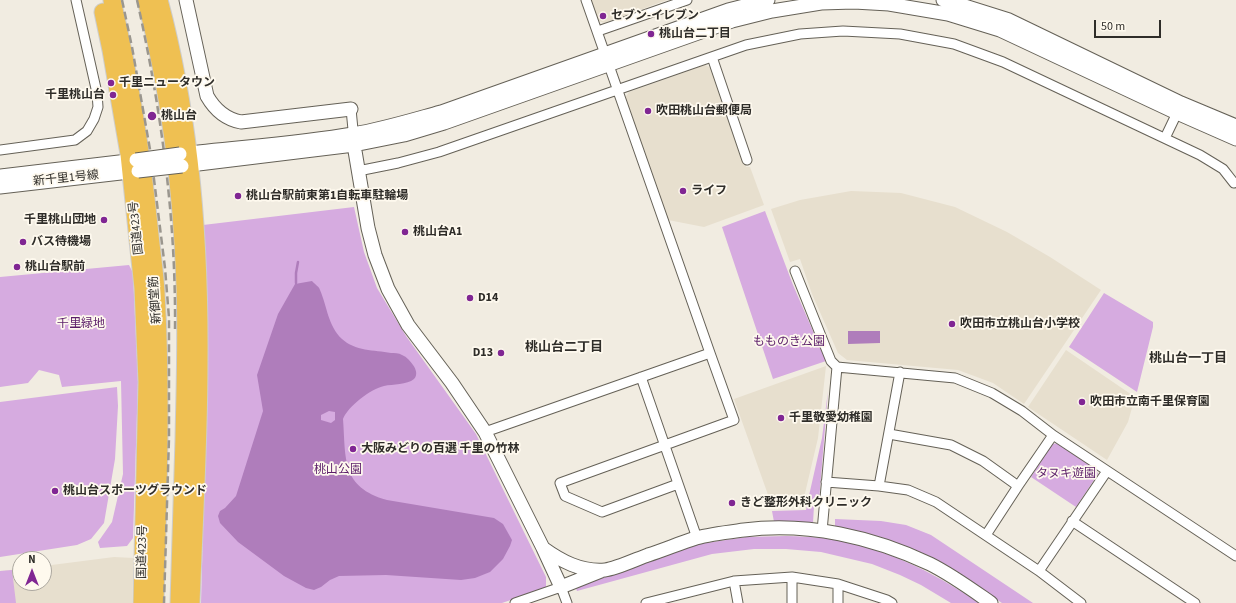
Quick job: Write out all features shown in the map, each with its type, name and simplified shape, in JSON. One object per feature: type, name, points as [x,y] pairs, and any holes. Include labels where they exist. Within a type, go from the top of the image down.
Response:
[{"type":"highway","name":"国道423号","points":[[100,0],[134,166],[143,288],[147,382],[142,603]]},
{"type":"highway","name":"新御堂筋","points":[[112,0],[123,48],[136,119],[146,194],[156,291],[159,364],[159,431],[155,603]]},
{"type":"highway","points":[[146,0],[160,64],[171,127],[180,207],[184,264],[186,364],[179,603]]},
{"type":"highway","points":[[159,0],[175,74],[184,160],[196,246],[199,371],[191,603]]},
{"type":"street","points":[[0,150],[75,140],[87,131],[94,119],[98,107],[97,93],[76,0]]},
{"type":"street","points":[[186,0],[207,96],[212,105],[228,118],[241,122],[258,121],[351,109],[358,171],[368,228],[375,255],[388,289],[408,325],[452,383],[485,432],[543,548],[567,603]]},
{"type":"street","points":[[586,0],[734,420],[560,484],[564,496],[602,512],[678,484]]},
{"type":"street","points":[[598,31],[687,0]]},
{"type":"street","points":[[608,60],[728,10],[768,0]]},
{"type":"street","points":[[943,0],[1009,20],[1181,103],[1236,126]]},
{"type":"street","points":[[134,166],[354,140],[732,21],[772,11],[821,3],[854,2],[889,4],[948,14],[1000,30],[1236,139]]},
{"type":"street","points":[[358,171],[398,163],[439,152],[746,45],[800,34],[843,31],[908,36],[954,44],[1003,62],[1200,155],[1223,169],[1234,183]]},
{"type":"street","points":[[712,57],[747,160]]},
{"type":"street","points":[[1165,138],[1177,113]]},
{"type":"street","name":"新千里1号線","points":[[0,176],[134,166]]},
{"type":"street","name":"新千里1号線","points":[[0,187],[134,166]]},
{"type":"street","points":[[795,271],[831,361],[837,367],[955,378],[992,393],[1022,411],[1053,435],[1236,556]]},
{"type":"street","points":[[485,432],[710,353]]},
{"type":"street","points":[[822,531],[837,367]]},
{"type":"street","points":[[879,486],[900,372]]},
{"type":"street","points":[[641,377],[666,445],[697,538]]},
{"type":"street","points":[[889,434],[951,446],[983,462],[1018,486]]},
{"type":"street","points":[[986,535],[1053,435]]},
{"type":"street","points":[[1039,570],[1107,471]]},
{"type":"street","points":[[826,482],[908,490],[936,502],[1039,570],[1081,603]]},
{"type":"street","points":[[1072,522],[1195,603]]},
{"type":"street","points":[[515,603],[697,538],[745,530],[786,528],[822,531],[850,536],[878,544],[930,565],[956,579],[991,603]]},
{"type":"street","points":[[543,548],[561,560],[582,568],[605,570]]},
{"type":"street","points":[[792,578],[792,603]]},
{"type":"street","points":[[646,603],[675,599],[734,581],[792,578],[838,584],[889,602]]},
{"type":"street","points":[[734,581],[738,603]]},
{"type":"street","points":[[838,584],[838,603]]},
{"type":"shaded area","points":[[590,0],[667,0],[604,23],[597,20]]},
{"type":"shaded area","points":[[705,65],[711,68],[746,167],[750,167],[764,205],[704,227],[668,220],[625,98],[629,92]]},
{"type":"shaded area","name":"吹田市立桃山台小学校","points":[[851,191],[901,193],[955,207],[1007,232],[1050,257],[1101,290],[1024,404],[993,383],[958,370],[847,360],[838,353],[812,294],[800,259],[790,262],[771,209],[800,200]]},
{"type":"shaded area","points":[[312,281],[319,287],[328,316],[337,334],[347,343],[359,348],[401,354],[408,359],[416,370],[415,377],[411,381],[384,386],[360,399],[343,419],[346,459],[349,470],[354,479],[361,487],[372,494],[387,500],[494,518],[503,524],[512,540],[503,559],[490,572],[475,578],[461,580],[386,575],[339,576],[314,590],[306,588],[284,576],[238,542],[220,523],[218,516],[220,511],[225,508],[236,496],[263,411],[257,375],[278,314],[295,284]],"holes":[[[329,411],[335,412],[335,420],[331,423],[321,420],[321,415]]]},
{"type":"shaded area","points":[[848,331],[880,331],[880,343],[848,344]]},
{"type":"shaded area","name":"吹田市立南千里保育園","points":[[1066,350],[1135,397],[1128,422],[1107,460],[1028,407]]},
{"type":"shaded area","name":"千里敬愛幼稚園","points":[[826,366],[818,438],[802,506],[772,506],[734,399]]},
{"type":"shaded area","points":[[114,557],[134,558],[132,603],[0,603],[0,571],[12,570],[12,591],[52,591],[52,565]]},
{"type":"green space","name":"桃山公園","points":[[354,207],[364,252],[377,288],[406,336],[476,434],[546,577],[546,588],[502,603],[201,603],[207,382],[207,285],[203,225]]},
{"type":"green space","name":"もものき公園","points":[[765,211],[793,285],[826,361],[773,379],[722,227]]},
{"type":"green space","name":"千里緑地","points":[[129,265],[133,273],[138,382],[133,538],[127,546],[100,548],[98,542],[112,522],[123,474],[121,381],[62,387],[59,375],[39,370],[28,383],[0,387],[0,277]]},
{"type":"green space","points":[[1104,293],[1153,322],[1137,392],[1069,347]]},
{"type":"green space","name":"桃山台スポーツグラウンド","points":[[117,387],[118,406],[115,459],[104,523],[91,539],[77,545],[38,551],[12,551],[12,555],[0,557],[0,402]]},
{"type":"green space","points":[[828,391],[819,501],[808,500],[822,438]]},
{"type":"green space","name":"タヌキ遊園","points":[[1059,443],[1096,469],[1098,474],[1076,507],[1031,477],[1052,444]]},
{"type":"green space","points":[[807,506],[814,506],[813,523],[774,522],[772,511],[806,510]]},
{"type":"green space","points":[[835,519],[881,521],[906,525],[931,535],[1033,603],[1002,603],[958,574],[907,547],[879,537],[835,527]]},
{"type":"green space","points":[[786,536],[823,538],[845,542],[885,553],[924,570],[979,603],[951,603],[921,585],[872,564],[821,552],[786,549],[754,549],[712,554],[577,591],[575,586],[699,544],[746,537]]},
{"type":"green space","points":[[12,570],[12,591],[15,591],[16,603],[0,603],[0,571]]},
{"type":"waterway","points":[[296,283],[298,262]]},
{"type":"railway","points":[[122,0],[151,155],[165,268],[169,318],[169,438],[164,603]]},
{"type":"railway","points":[[137,0],[146,41],[160,122],[170,205],[175,287],[175,329]]},
{"type":"place","name":"セブン-イレブン","points":[[603,16]]},
{"type":"place","name":"桃山台二丁目","points":[[651,34]]},
{"type":"place","name":"千里ニュータウン","points":[[111,83]]},
{"type":"place","name":"千里桃山台","points":[[113,95]]},
{"type":"place","name":"吹田桃山台郵便局","points":[[648,111]]},
{"type":"place","name":"桃山台","points":[[152,116]]},
{"type":"place","name":"ライフ","points":[[683,191]]},
{"type":"place","name":"桃山台駅前東第1自転車駐輪場","points":[[238,196]]},
{"type":"place","name":"千里桃山団地","points":[[104,220]]},
{"type":"place","name":"桃山台A1","points":[[405,232]]},
{"type":"place","name":"バス待機場","points":[[23,242]]},
{"type":"place","name":"桃山台駅前","points":[[17,267]]},
{"type":"place","name":"D14","points":[[470,298]]},
{"type":"place","name":"吹田市立桃山台小学校","points":[[952,324]]},
{"type":"place","name":"D13","points":[[501,353]]},
{"type":"place","name":"吹田市立南千里保育園","points":[[1082,402]]},
{"type":"place","name":"千里敬愛幼稚園","points":[[781,418]]},
{"type":"place","name":"大阪みどりの百選 千里の竹林","points":[[353,449]]},
{"type":"place","name":"桃山台スポーツグラウンド","points":[[55,491]]},
{"type":"place","name":"きど整形外科クリニック","points":[[732,503]]},
{"type":"district","name":"桃山台二丁目","points":[[564,348]]},
{"type":"district","name":"桃山台一丁目","points":[[1188,359]]}]
